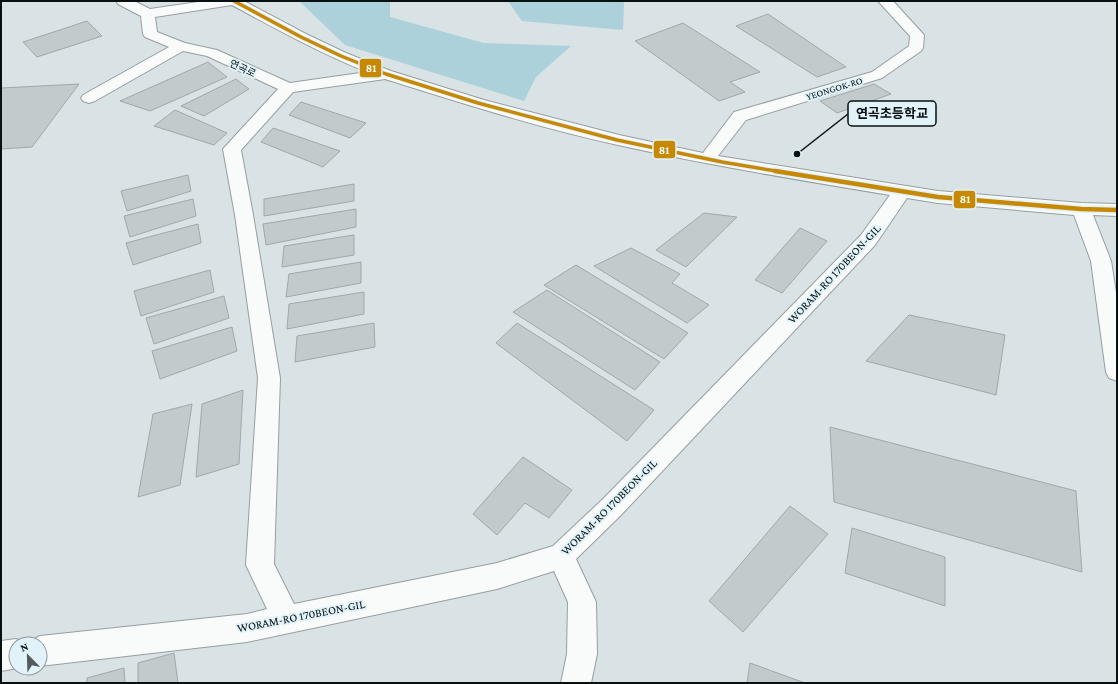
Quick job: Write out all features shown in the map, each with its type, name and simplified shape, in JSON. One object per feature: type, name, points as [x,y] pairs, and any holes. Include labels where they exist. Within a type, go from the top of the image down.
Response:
[{"type":"street","points":[[123,1],[148,14],[233,1],[314,44],[386,74],[478,103],[610,138],[707,159],[938,197],[1081,209],[1117,210]]},
{"type":"street","name":"YEONGOK-RO","points":[[707,159],[740,116],[877,75],[916,48],[917,35],[885,1]]},
{"type":"street","name":"연곡로","points":[[148,14],[150,34],[181,46],[212,53],[288,88]]},
{"type":"street","points":[[89,98],[181,46]]},
{"type":"street","points":[[287,620],[260,565],[269,378],[232,149],[288,88],[386,74]]},
{"type":"street","name":"WORAM-RO 170BEON-GIL","points":[[48,650],[247,628],[498,576],[561,556],[612,507],[868,240],[902,191]]},
{"type":"street","points":[[1081,209],[1101,261],[1117,372]]},
{"type":"street","points":[[561,556],[582,602],[582,654],[576,683]]},
{"type":"shaded area","points":[[299,1],[390,1],[390,17],[484,43],[571,46],[536,77],[524,101],[345,45]]},
{"type":"shaded area","points":[[508,1],[624,1],[623,30],[522,21]]},
{"type":"building","points":[[768,14],[846,67],[817,77],[736,26]]},
{"type":"building","points":[[87,21],[102,36],[37,57],[23,42]]},
{"type":"building","points":[[683,23],[760,72],[730,82],[745,92],[719,101],[635,41]]},
{"type":"building","points":[[208,62],[227,77],[150,111],[120,101]]},
{"type":"building","points":[[236,79],[249,89],[204,116],[181,106]]},
{"type":"building","points":[[79,84],[32,147],[1,149],[1,88]]},
{"type":"building","points":[[874,84],[891,94],[837,113],[820,101]]},
{"type":"building","points":[[301,102],[366,123],[350,138],[289,115]]},
{"type":"building","points":[[175,110],[227,133],[214,145],[154,126]]},
{"type":"building","points":[[273,128],[340,151],[323,167],[261,142]]},
{"type":"building","points":[[188,175],[191,191],[127,211],[121,191]]},
{"type":"building","points":[[354,184],[354,201],[264,216],[264,199]]},
{"type":"building","points":[[193,199],[196,216],[130,237],[124,216]]},
{"type":"building","points":[[356,209],[356,227],[266,245],[263,224]]},
{"type":"building","points":[[704,213],[737,217],[686,267],[656,250]]},
{"type":"building","points":[[198,224],[201,243],[133,265],[126,243]]},
{"type":"building","points":[[800,228],[827,241],[782,293],[755,280]]},
{"type":"building","points":[[354,235],[354,255],[282,267],[284,246]]},
{"type":"building","points":[[631,248],[680,274],[672,283],[709,305],[687,323],[594,266]]},
{"type":"building","points":[[361,262],[361,283],[286,297],[289,274]]},
{"type":"building","points":[[576,265],[688,333],[664,359],[544,285]]},
{"type":"building","points":[[210,270],[214,292],[141,316],[134,291]]},
{"type":"building","points":[[547,290],[660,362],[635,390],[513,312]]},
{"type":"building","points":[[364,292],[364,314],[287,329],[289,304]]},
{"type":"building","points":[[224,296],[229,318],[154,344],[146,318]]},
{"type":"building","points":[[909,315],[1005,335],[996,395],[866,361]]},
{"type":"building","points":[[374,323],[375,347],[295,362],[297,336]]},
{"type":"building","points":[[517,323],[654,410],[627,441],[496,343]]},
{"type":"building","points":[[232,327],[237,351],[160,379],[152,351]]},
{"type":"building","points":[[243,390],[239,464],[196,477],[202,404]]},
{"type":"building","points":[[192,404],[180,485],[138,497],[153,414]]},
{"type":"building","points":[[830,427],[1076,491],[1082,572],[834,502]]},
{"type":"building","points":[[523,457],[572,490],[549,518],[525,503],[497,535],[473,514]]},
{"type":"building","points":[[790,506],[828,534],[743,632],[709,601]]},
{"type":"building","points":[[852,528],[945,557],[945,606],[845,573]]},
{"type":"building","points":[[174,653],[178,683],[138,683],[138,663]]},
{"type":"building","points":[[750,663],[805,683],[747,683]]},
{"type":"building","points":[[124,668],[125,683],[87,683],[87,678]]},
{"type":"transit line","name":"81","points":[[234,1],[301,37],[341,56],[386,74],[478,103],[617,140],[722,162],[938,197],[1081,209],[1117,210]]},
{"type":"place","name":"연곡초등학교","points":[[797,154]]}]
